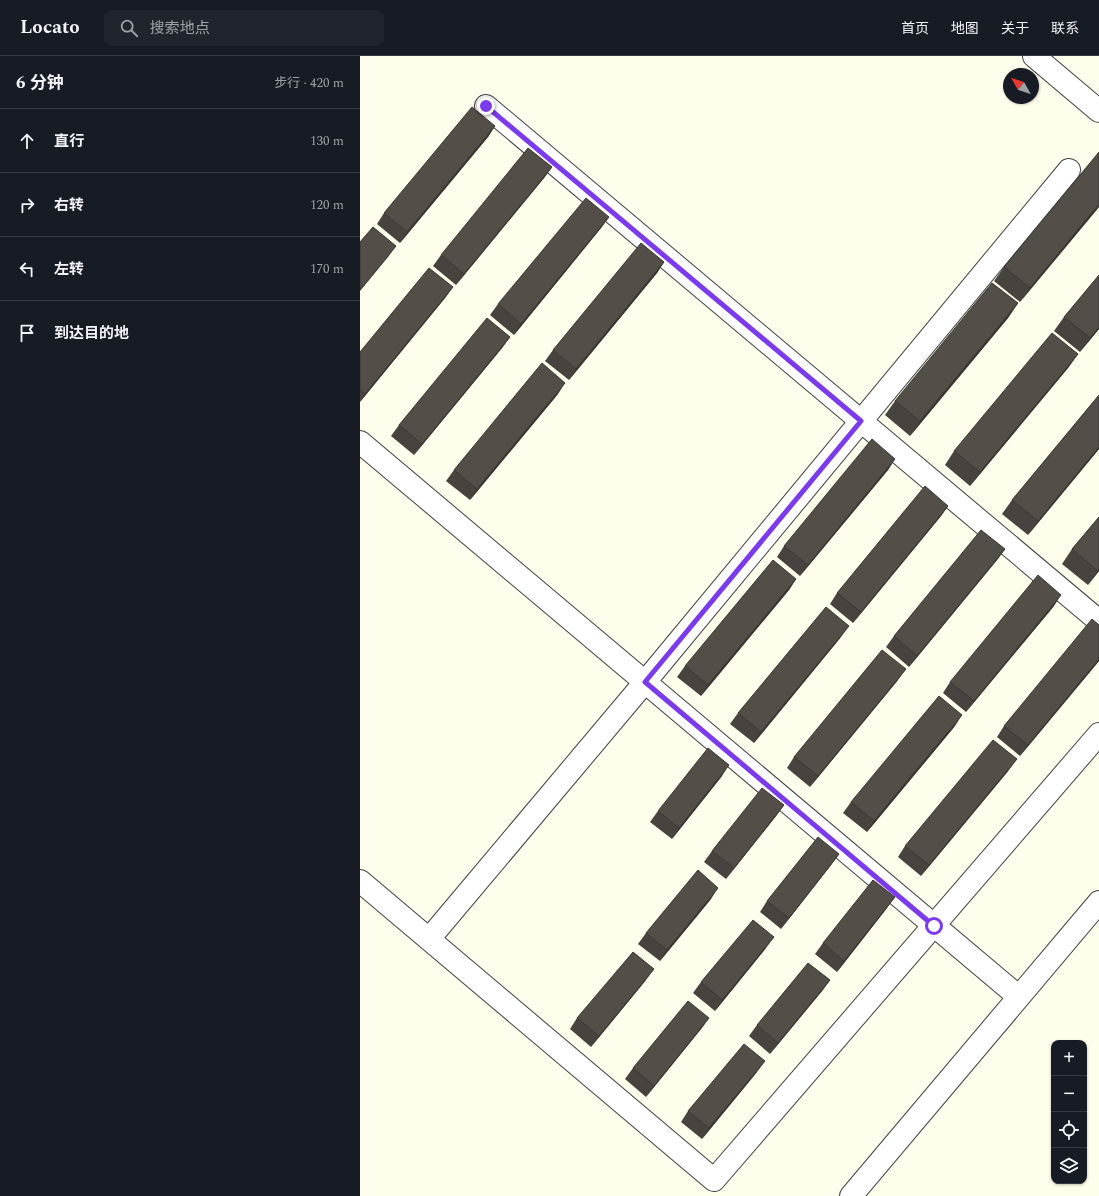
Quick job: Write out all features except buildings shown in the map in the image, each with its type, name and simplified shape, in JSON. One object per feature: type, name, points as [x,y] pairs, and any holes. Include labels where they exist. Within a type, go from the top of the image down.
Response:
[{"type":"street","points":[[1034,56],[1099,111]]},
{"type":"street","points":[[486,106],[1099,621]]},
{"type":"street","points":[[429,939],[645,682],[1069,170]]},
{"type":"street","points":[[360,442],[1019,997]]},
{"type":"street","points":[[360,881],[714,1180],[1099,734]]},
{"type":"street","points":[[851,1196],[1099,902]]},
{"type":"route","points":[[486,106],[861,421],[645,682],[934,926]]}]
